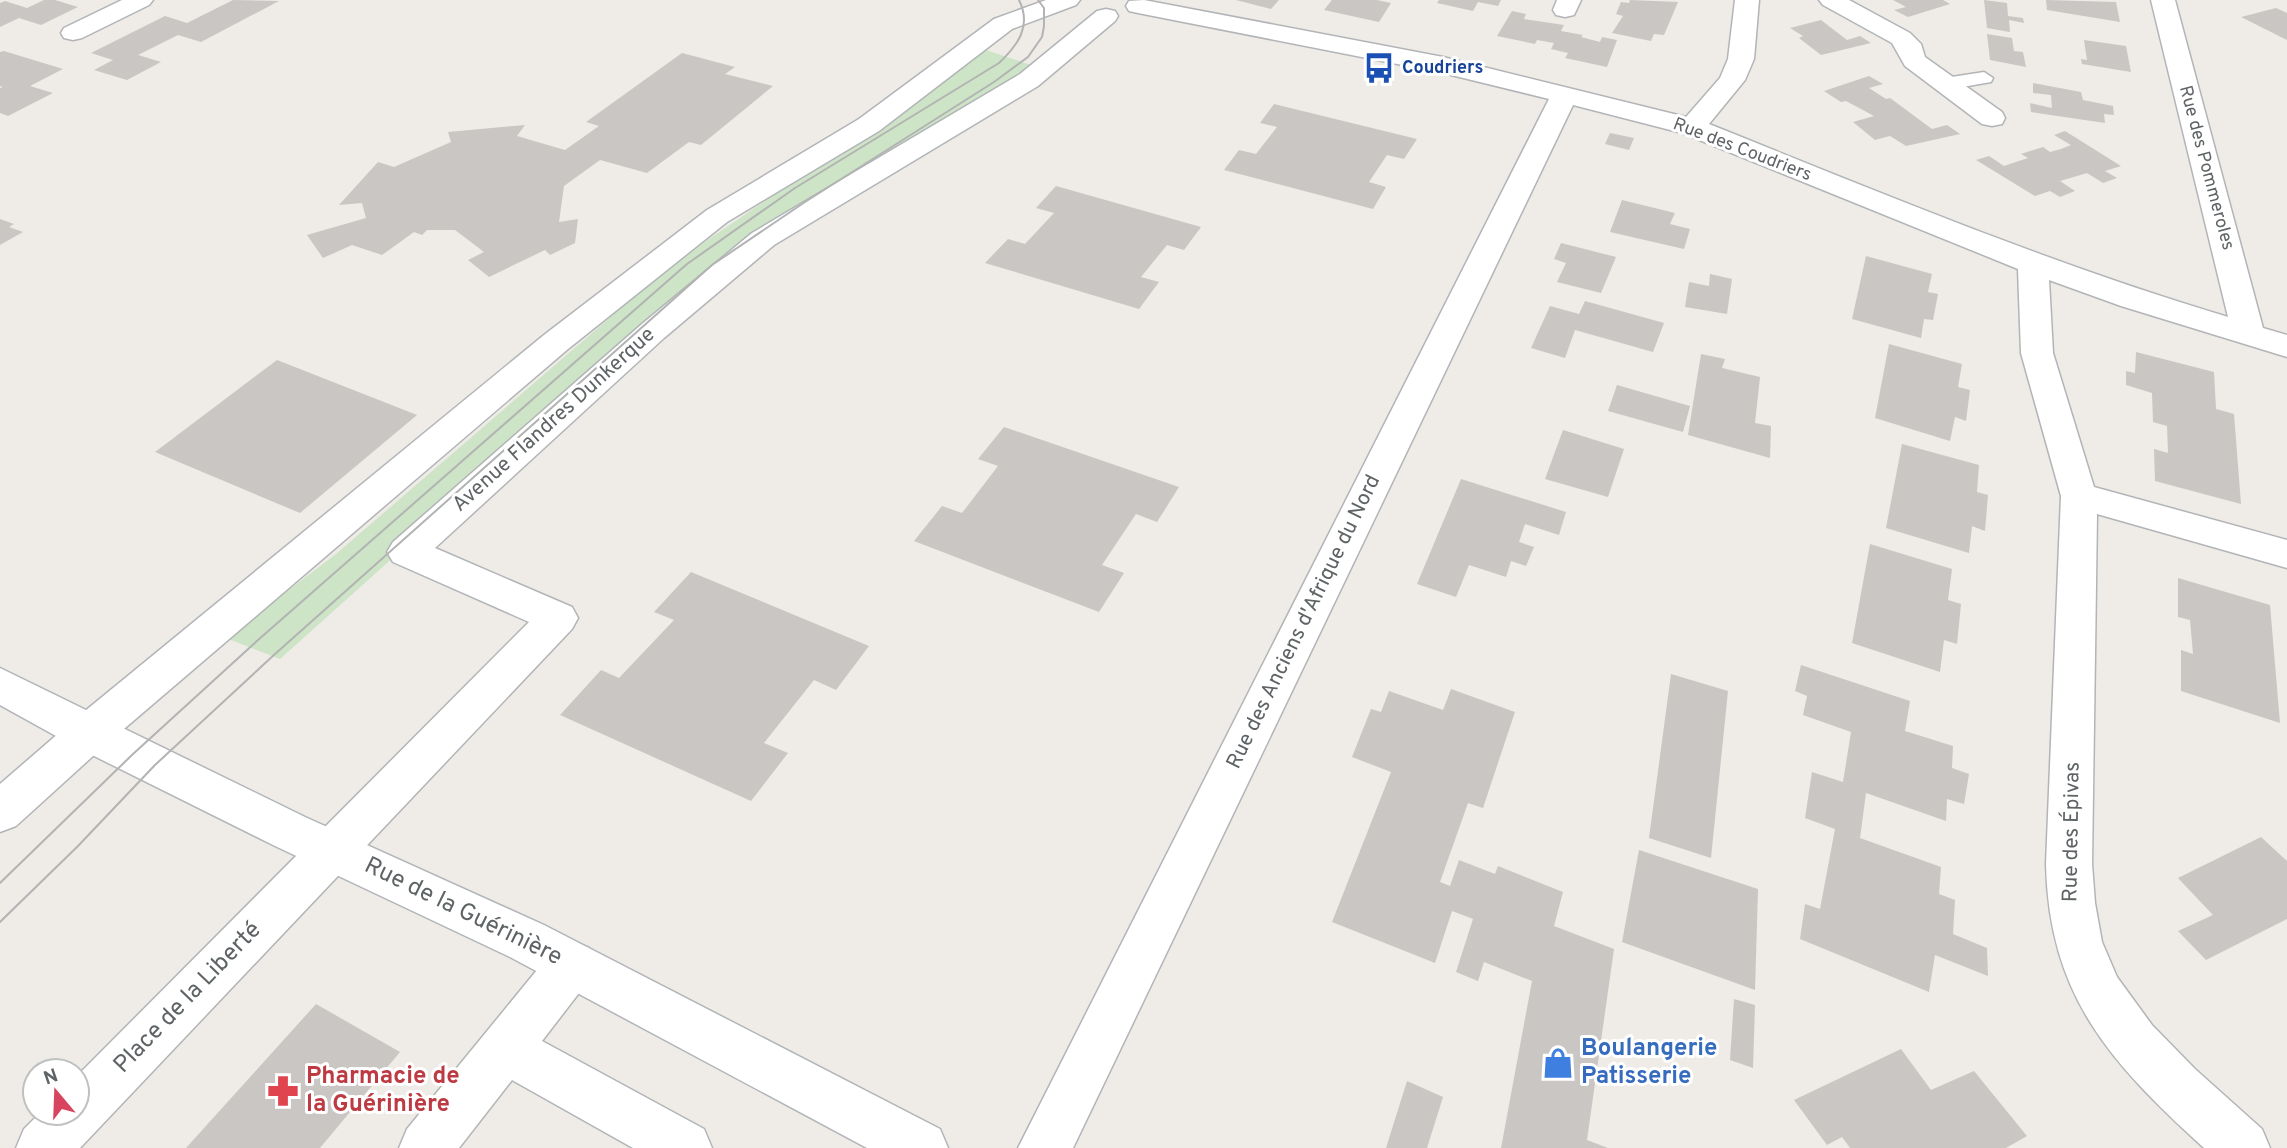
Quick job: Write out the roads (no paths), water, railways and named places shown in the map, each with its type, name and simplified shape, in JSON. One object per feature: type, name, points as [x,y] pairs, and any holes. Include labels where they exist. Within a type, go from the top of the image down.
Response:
[{"type":"street","points":[[73,33],[141,0]]},
{"type":"street","points":[[0,812],[89,733],[556,342],[717,216],[869,125],[1003,24],[1069,0]]},
{"type":"street","name":"Rue des Coudriers","points":[[1069,0],[1082,11],[1128,7],[1443,65],[1692,127],[2033,264],[2132,299],[2287,346]]},
{"type":"street","points":[[1692,127],[1731,80],[1741,59],[1747,0]]},
{"type":"street","points":[[1830,0],[1901,38],[1908,44],[1914,61],[1992,118]]},
{"type":"street","name":"Rue des Pommeroles","points":[[2163,0],[2249,335]]},
{"type":"street","name":"Avenue Flandres Dunkerque","points":[[332,849],[558,618],[406,552],[653,331],[762,239],[1029,80],[1128,7]]},
{"type":"street","name":"Rue des Anciens d'Afrique du Nord","points":[[1045,1148],[1564,96]]},
{"type":"street","name":"Rue des Épivas","points":[[2033,264],[2037,353],[2079,496],[2069,864],[2071,910],[2087,969],[2120,1027],[2182,1092],[2243,1148]]},
{"type":"street","points":[[2079,496],[2287,554]]},
{"type":"street","name":"Rue de la Guérinière","points":[[0,685],[89,733],[289,831],[572,964],[921,1148]]},
{"type":"street","name":"Place de la Liberté","points":[[43,1148],[332,849]]},
{"type":"street","points":[[426,1148],[572,964]]},
{"type":"street","points":[[506,1049],[685,1148]]},
{"type":"lane","points":[[1945,84],[1984,78]]},
{"type":"tram line","points":[[0,883],[133,754],[258,640],[687,264],[795,188],[999,63],[1021,34],[1024,18],[1019,0]]},
{"type":"tram line","points":[[0,922],[78,846],[155,765],[275,654],[712,265],[805,202],[994,82],[1028,57],[1042,37],[1044,26],[1044,8],[1038,0]]},
{"type":"place","name":"Coudriers","points":[[1379,68]]},
{"type":"place","name":"Boulangerie Patisserie","points":[[1558,1063]]},
{"type":"place","name":"Pharmacie de la Guérinière","points":[[283,1091]]}]
